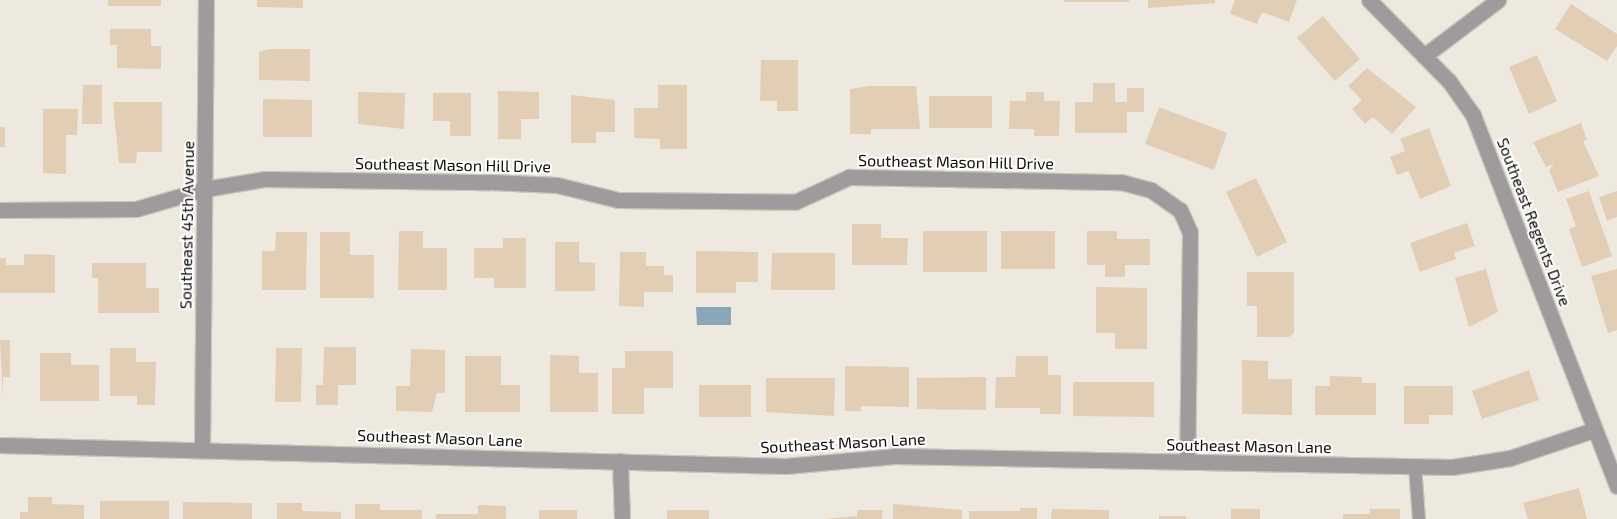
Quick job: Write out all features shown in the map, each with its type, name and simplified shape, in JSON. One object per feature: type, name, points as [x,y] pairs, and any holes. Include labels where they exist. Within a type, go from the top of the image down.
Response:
[{"type":"street","name":"Southeast 45th Avenue","points":[[202,450],[206,0]]},
{"type":"street","name":"Southeast Regents Drive","points":[[1370,0],[1463,98],[1483,136],[1593,430],[1617,486]]},
{"type":"street","points":[[1424,56],[1498,0]]},
{"type":"street","name":"Southeast Mason Hill Drive","points":[[0,210],[136,209],[205,189],[265,179],[490,182],[557,185],[618,200],[795,202],[849,177],[1121,182],[1151,190],[1180,210],[1190,232],[1187,462]]},
{"type":"street","name":"Southeast Mason Lane","points":[[0,445],[786,466],[894,456],[1416,466],[1489,463],[1593,430]]},
{"type":"street","points":[[620,461],[622,519]]},
{"type":"lane","points":[[1416,466],[1419,519]]},
{"type":"water","points":[[696,307],[731,307],[731,325],[697,325]]},
{"type":"building","points":[[108,0],[161,0],[161,6],[108,6]]},
{"type":"building","points":[[257,0],[303,0],[303,8],[257,7]]},
{"type":"building","points":[[1064,0],[1129,0],[1129,2],[1064,2]]},
{"type":"building","points":[[1148,0],[1215,0],[1215,3],[1148,8]]},
{"type":"building","points":[[1235,0],[1297,0],[1289,22],[1262,12],[1257,24],[1230,14]]},
{"type":"building","points":[[1571,4],[1617,34],[1617,46],[1607,61],[1555,29]]},
{"type":"building","points":[[1323,16],[1360,59],[1335,81],[1297,38]]},
{"type":"building","points":[[110,29],[151,29],[151,46],[161,46],[161,69],[117,68],[117,45],[110,45]]},
{"type":"building","points":[[269,49],[310,49],[310,81],[259,80],[259,52]]},
{"type":"building","points":[[1537,55],[1557,101],[1529,114],[1509,67]]},
{"type":"building","points":[[761,60],[798,60],[798,111],[777,111],[777,101],[760,101]]},
{"type":"building","points":[[1367,68],[1416,107],[1392,134],[1373,117],[1365,124],[1352,109],[1362,100],[1348,86]]},
{"type":"building","points":[[1093,83],[1115,83],[1115,102],[1127,102],[1127,88],[1144,88],[1144,112],[1127,112],[1127,133],[1075,133],[1075,102],[1093,102]]},
{"type":"building","points":[[83,85],[102,85],[102,124],[82,124]]},
{"type":"building","points":[[658,85],[687,85],[687,149],[660,149],[660,139],[634,138],[634,108],[658,108]]},
{"type":"building","points":[[869,86],[916,86],[920,129],[871,129],[871,134],[850,134],[850,89]]},
{"type":"building","points":[[498,91],[539,92],[539,119],[521,119],[521,139],[498,139]]},
{"type":"building","points":[[358,92],[405,93],[404,129],[358,124]]},
{"type":"building","points":[[1026,92],[1044,92],[1044,101],[1060,101],[1059,136],[1034,136],[1034,129],[1009,129],[1010,101],[1026,101]]},
{"type":"building","points":[[433,93],[471,93],[471,136],[450,136],[450,121],[433,121]]},
{"type":"building","points":[[571,95],[615,100],[615,132],[596,132],[596,143],[571,143]]},
{"type":"building","points":[[929,96],[992,96],[992,128],[929,128]]},
{"type":"building","points":[[263,99],[312,100],[312,137],[263,137]]},
{"type":"building","points":[[113,102],[162,102],[162,152],[137,152],[136,163],[119,163]]},
{"type":"building","points":[[1159,107],[1227,133],[1214,170],[1145,144]]},
{"type":"building","points":[[43,109],[78,109],[77,135],[66,135],[66,174],[43,173]]},
{"type":"building","points":[[1581,123],[1587,140],[1583,141],[1599,176],[1558,192],[1549,170],[1554,164],[1546,167],[1533,142]]},
{"type":"building","points":[[0,127],[5,127],[5,147],[0,147]]},
{"type":"building","points":[[1429,128],[1451,186],[1420,199],[1409,171],[1397,175],[1390,157],[1405,151],[1400,139]]},
{"type":"building","points":[[1256,178],[1287,242],[1257,257],[1226,192]]},
{"type":"building","points":[[1589,191],[1612,256],[1582,267],[1569,229],[1576,226],[1566,199]]},
{"type":"building","points":[[1617,191],[1617,217],[1607,221],[1599,197]]},
{"type":"building","points":[[1467,223],[1475,246],[1454,253],[1456,259],[1420,272],[1410,243]]},
{"type":"building","points":[[852,224],[881,224],[881,238],[908,238],[907,265],[852,265]]},
{"type":"building","points":[[399,231],[423,231],[423,248],[447,248],[447,290],[398,290]]},
{"type":"building","points":[[923,231],[987,231],[987,272],[923,272]]},
{"type":"building","points":[[1001,231],[1055,231],[1055,269],[1001,269]]},
{"type":"building","points":[[1087,231],[1117,231],[1117,239],[1150,239],[1150,265],[1125,265],[1125,277],[1105,277],[1105,265],[1087,265]]},
{"type":"building","points":[[276,232],[307,232],[306,290],[262,290],[262,251],[275,251]]},
{"type":"building","points":[[320,232],[350,232],[350,255],[374,255],[374,298],[320,298]]},
{"type":"building","points":[[503,238],[526,238],[526,288],[494,288],[494,278],[474,278],[474,248],[503,248]]},
{"type":"building","points":[[555,242],[579,242],[579,262],[595,263],[595,291],[555,291]]},
{"type":"building","points":[[696,251],[758,252],[758,282],[736,282],[736,293],[696,293]]},
{"type":"building","points":[[620,252],[646,252],[646,266],[664,266],[664,275],[673,275],[673,292],[644,292],[644,307],[619,306]]},
{"type":"building","points":[[772,253],[835,253],[835,290],[771,290]]},
{"type":"building","points":[[24,254],[55,255],[55,293],[0,293],[0,258],[6,258],[6,265],[24,265]]},
{"type":"building","points":[[92,263],[146,263],[146,288],[159,288],[159,313],[98,313],[98,278],[92,278]]},
{"type":"building","points":[[1486,269],[1498,312],[1469,327],[1455,278]]},
{"type":"building","points":[[1617,269],[1617,330],[1608,333],[1591,276]]},
{"type":"building","points":[[1247,272],[1294,272],[1294,333],[1289,337],[1257,337],[1257,306],[1247,306]]},
{"type":"building","points":[[1096,287],[1147,288],[1147,349],[1115,349],[1115,333],[1096,333]]},
{"type":"building","points":[[0,340],[10,340],[10,377],[3,377],[3,400]]},
{"type":"building","points":[[324,347],[356,347],[356,385],[338,385],[338,405],[316,405],[316,385],[323,385]]},
{"type":"building","points":[[110,348],[136,348],[136,362],[156,362],[155,405],[137,405],[137,396],[110,396]]},
{"type":"building","points":[[276,348],[302,348],[301,402],[275,402]]},
{"type":"building","points":[[411,349],[445,350],[445,393],[437,393],[432,412],[396,411],[396,386],[410,386]]},
{"type":"building","points":[[625,351],[673,351],[673,388],[644,388],[644,414],[612,414],[612,368],[625,368]]},
{"type":"building","points":[[40,353],[71,353],[71,365],[99,365],[99,401],[40,401]]},
{"type":"building","points":[[550,355],[579,356],[579,373],[598,373],[598,412],[550,412]]},
{"type":"building","points":[[465,356],[501,356],[501,385],[520,385],[520,412],[465,412]]},
{"type":"building","points":[[1016,356],[1048,356],[1048,375],[1061,375],[1061,414],[1040,414],[1040,408],[995,408],[996,377],[1015,377]]},
{"type":"building","points":[[1242,360],[1268,361],[1268,379],[1292,379],[1292,415],[1242,414]]},
{"type":"building","points":[[845,366],[909,367],[909,407],[861,406],[861,411],[845,411]]},
{"type":"building","points":[[1529,370],[1539,400],[1482,419],[1472,391]]},
{"type":"building","points":[[1330,376],[1362,377],[1362,383],[1376,383],[1376,415],[1315,415],[1315,386],[1330,386]]},
{"type":"building","points":[[986,377],[986,410],[917,409],[917,378]]},
{"type":"building","points":[[766,378],[835,378],[834,416],[766,412]]},
{"type":"building","points":[[1073,382],[1154,382],[1154,417],[1073,416]]},
{"type":"building","points":[[699,385],[751,385],[751,417],[699,417]]},
{"type":"building","points":[[1404,386],[1453,386],[1453,415],[1429,415],[1429,424],[1404,424]]},
{"type":"building","points":[[1579,488],[1587,519],[1528,519],[1523,503]]},
{"type":"building","points":[[28,497],[52,497],[52,504],[84,505],[84,519],[20,519],[20,512],[28,512]]},
{"type":"building","points":[[100,501],[169,501],[169,519],[100,519]]},
{"type":"building","points":[[183,502],[252,503],[252,519],[183,519]]},
{"type":"building","points":[[277,503],[302,503],[302,511],[341,512],[341,519],[277,519]]},
{"type":"building","points":[[355,504],[380,504],[380,510],[422,510],[422,519],[355,519]]},
{"type":"building","points":[[893,504],[962,510],[962,519],[893,519]]},
{"type":"building","points":[[478,505],[506,506],[506,519],[436,519],[436,514],[478,514]]},
{"type":"building","points":[[1020,508],[1037,508],[1037,519],[969,519],[969,511],[1020,511]]},
{"type":"building","points":[[1052,509],[1109,510],[1109,519],[1051,519]]},
{"type":"building","points":[[1231,509],[1260,509],[1260,519],[1231,519]]},
{"type":"building","points":[[1370,509],[1400,509],[1400,519],[1343,519],[1343,514],[1370,514]]},
{"type":"building","points":[[539,510],[577,510],[577,519],[539,519]]},
{"type":"building","points":[[667,510],[709,510],[709,519],[667,519]]},
{"type":"building","points":[[857,510],[883,510],[882,519],[823,519],[857,516]]},
{"type":"building","points":[[1159,516],[1186,516],[1186,519],[1159,519]]}]
